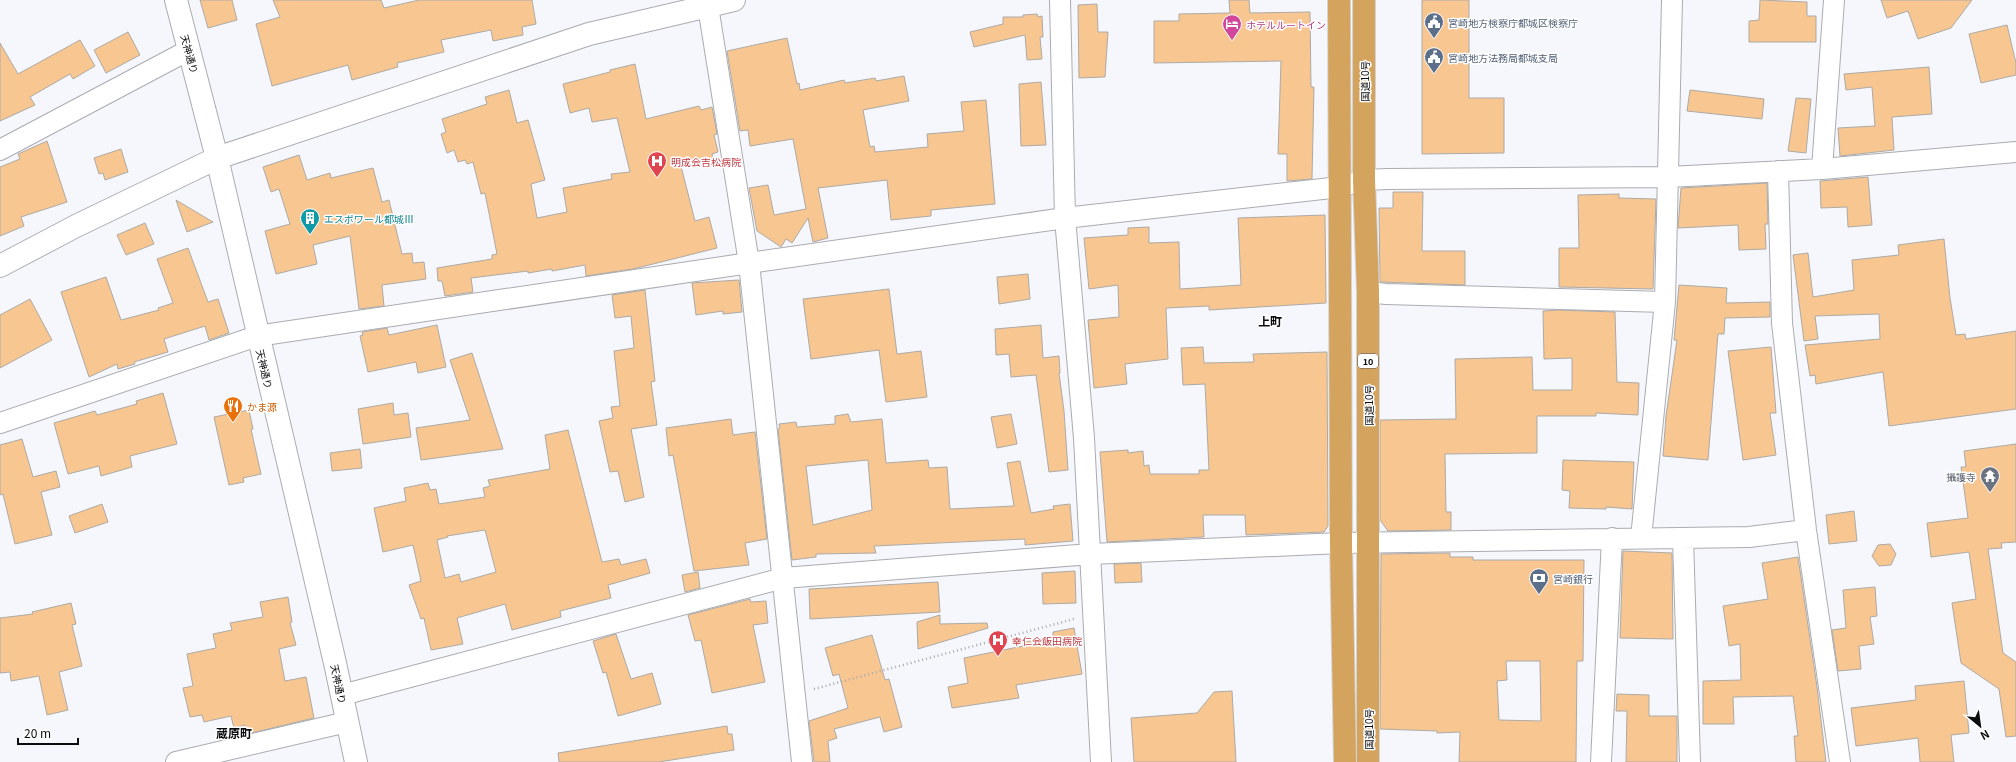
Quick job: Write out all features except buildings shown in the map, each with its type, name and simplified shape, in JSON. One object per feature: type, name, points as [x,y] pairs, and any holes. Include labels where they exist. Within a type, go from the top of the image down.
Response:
[{"type":"highway","points":[[1339,0],[1341,543],[1345,762]]},
{"type":"highway","name":"国道10号","points":[[1364,0],[1364,180],[1368,292],[1368,762]]},
{"type":"street","name":"天神通り","points":[[176,0],[217,158],[342,695],[356,762]]},
{"type":"street","points":[[0,266],[76,226],[217,158],[589,34],[708,3],[734,0]]},
{"type":"street","points":[[1060,0],[1065,218],[1092,554],[1102,762]]},
{"type":"street","points":[[1641,538],[1665,302],[1672,0]]},
{"type":"street","points":[[1822,169],[1834,0]]},
{"type":"street","points":[[708,3],[749,263],[796,694],[802,762]]},
{"type":"street","points":[[0,150],[189,50]]},
{"type":"street","points":[[0,423],[258,336],[1065,218],[1340,187],[1364,180],[1396,178],[1668,177],[1822,169],[2016,152]]},
{"type":"street","points":[[1778,171],[1782,323],[1806,530],[1840,762]]},
{"type":"street","points":[[1368,292],[1386,294],[1665,302]]},
{"type":"street","points":[[342,695],[783,578],[1092,554],[1367,542],[1750,537],[1806,530]]},
{"type":"street","points":[[1601,762],[1612,538]]},
{"type":"street","points":[[1683,538],[1690,762]]},
{"type":"street","points":[[176,762],[347,722]]},
{"type":"path","points":[[796,694],[1094,614]]},
{"type":"place","name":"宮崎地方検察庁都城区検察庁","points":[[1434,39]]},
{"type":"place","name":"ホテルルートイン","points":[[1232,41]]},
{"type":"place","name":"宮崎地方法務局都城支局","points":[[1434,74]]},
{"type":"place","name":"明成会吉松病院","points":[[657,178]]},
{"type":"place","name":"エスポワール都城Ⅲ","points":[[310,235]]},
{"type":"place","name":"かま源","points":[[233,423]]},
{"type":"place","name":"攝護寺","points":[[1990,493]]},
{"type":"place","name":"宮崎銀行","points":[[1539,595]]},
{"type":"place","name":"幸仁会飯田病院","points":[[998,657]]},
{"type":"district","name":"上町","points":[[1270,320]]},
{"type":"district","name":"蔵原町","points":[[234,732]]}]
